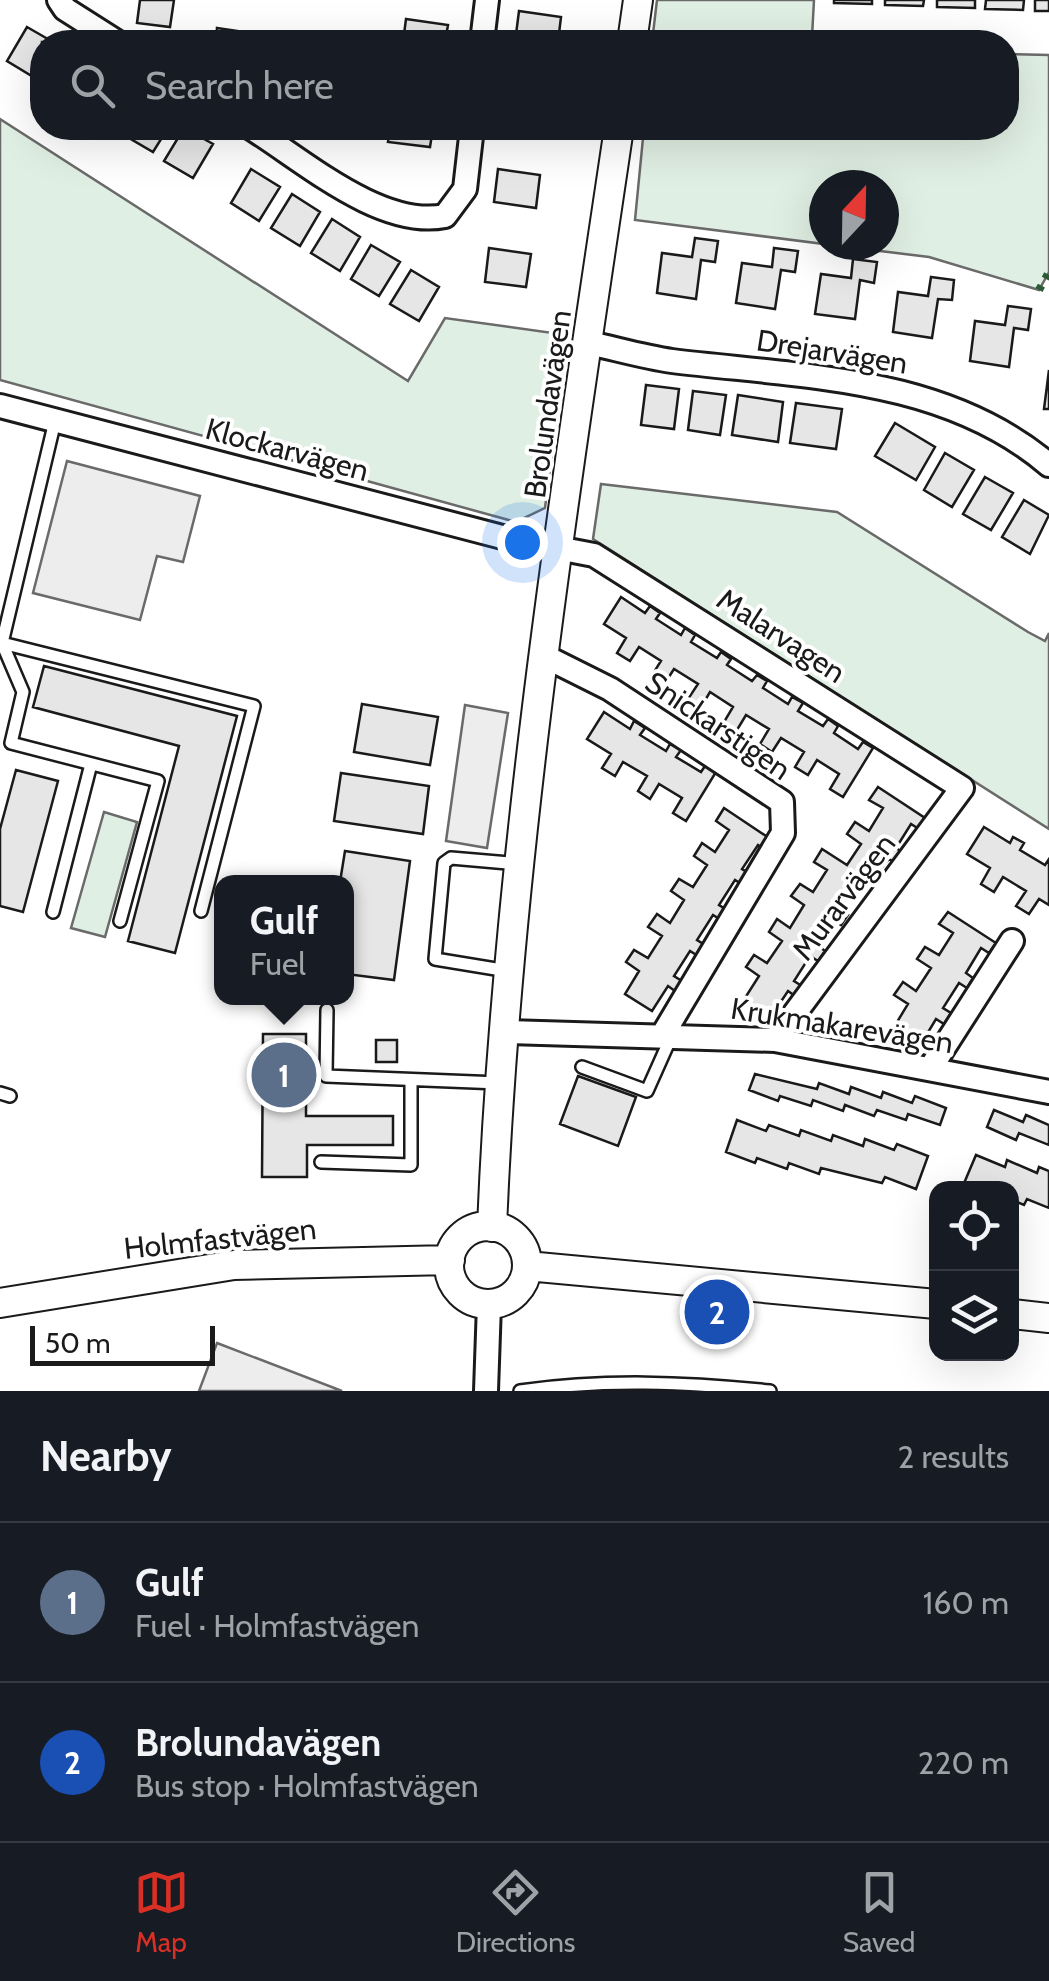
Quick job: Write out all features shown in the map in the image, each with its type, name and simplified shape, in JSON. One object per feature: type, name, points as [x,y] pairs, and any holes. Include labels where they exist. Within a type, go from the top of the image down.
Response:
[{"type":"street","points":[[59,0],[65,9],[99,30]]},
{"type":"street","points":[[483,30],[487,0]]},
{"type":"street","points":[[634,30],[638,0]]},
{"type":"street","points":[[270,140],[381,210],[422,220],[445,216],[465,189],[471,140]]},
{"type":"street","name":"Brolundavägen","points":[[492,1226],[499,1083],[520,864],[618,140]]},
{"type":"street","name":"Drejarvägen","points":[[590,344],[667,360],[893,387],[1001,429],[1049,465]]},
{"type":"street","name":"Klockarvägen","points":[[0,406],[510,540],[561,547]]},
{"type":"street","name":"Malarvagen","points":[[561,547],[594,555],[662,595],[962,788]]},
{"type":"street","name":"Snickarstigen","points":[[546,657],[610,689],[782,802],[783,832],[668,1035]]},
{"type":"street","name":"Murarvägen","points":[[775,1040],[962,788]]},
{"type":"street","points":[[930,1069],[1012,941]]},
{"type":"street","name":"Krukmakarevägen","points":[[504,1032],[775,1040],[1049,1092]]},
{"type":"street","points":[[492,1226],[518,1240],[527,1266],[517,1291],[488,1304],[459,1290],[450,1260],[463,1236],[492,1226]]},
{"type":"street","name":"Holmfastvägen","points":[[0,1304],[234,1265],[450,1260]]},
{"type":"street","points":[[527,1266],[929,1303]]},
{"type":"street","points":[[486,1391],[488,1304]]},
{"type":"street","points":[[1019,1315],[1049,1318]]},
{"type":"lane","points":[[55,421],[2,643],[23,692],[11,744],[158,781],[120,921]]},
{"type":"lane","points":[[2,643],[254,706],[202,911]]},
{"type":"lane","points":[[53,912],[91,764]]},
{"type":"lane","points":[[508,971],[434,959],[444,862],[450,858],[520,864]]},
{"type":"lane","points":[[327,1010],[326,1076],[499,1083]]},
{"type":"lane","points":[[582,1067],[647,1092],[668,1035]]},
{"type":"lane","points":[[321,1162],[410,1165],[410,1080]]},
{"type":"lane","points":[[520,1391],[580,1383],[659,1382],[770,1391]]},
{"type":"green space","points":[[657,0],[814,0],[812,30],[653,30]]},
{"type":"green space","points":[[1019,54],[1049,55],[1049,272],[1039,290],[929,257],[899,253],[899,170],[809,170],[809,242],[635,220],[643,140],[1019,140]]},
{"type":"green space","points":[[0,119],[408,381],[445,318],[567,335],[545,508],[516,522],[0,380]]},
{"type":"green space","points":[[601,484],[837,512],[1028,632],[1045,641],[1049,633],[1049,829],[593,539]]},
{"type":"green space","points":[[104,812],[137,822],[105,937],[71,928]]},
{"type":"shaded area","points":[[67,461],[200,496],[183,562],[157,556],[140,620],[33,593]]},
{"type":"shaded area","points":[[465,705],[508,713],[487,848],[446,841]]},
{"type":"shaded area","points":[[217,1343],[342,1391],[199,1391]]},
{"type":"building","points":[[140,0],[174,0],[170,27],[137,23]]},
{"type":"building","points":[[872,0],[872,4],[834,3]]},
{"type":"building","points":[[885,0],[924,0],[923,6],[885,5]]},
{"type":"building","points":[[937,0],[975,0],[975,8],[937,7]]},
{"type":"building","points":[[986,0],[1024,0],[1023,10],[985,9]]},
{"type":"building","points":[[1035,0],[1049,0],[1049,11],[1035,11]]},
{"type":"building","points":[[519,11],[561,17],[559,30],[517,30]]},
{"type":"building","points":[[406,19],[448,25],[447,30],[405,30]]},
{"type":"building","points":[[27,27],[32,30],[30,75],[7,61]]},
{"type":"building","points":[[133,140],[160,140],[153,152]]},
{"type":"building","points":[[177,140],[206,140],[213,144],[193,178],[164,161]]},
{"type":"building","points":[[388,140],[431,140],[430,147]]},
{"type":"building","points":[[251,169],[280,187],[259,221],[231,203]]},
{"type":"building","points":[[498,169],[540,175],[536,208],[494,202]]},
{"type":"building","points":[[292,194],[320,212],[300,246],[271,228]]},
{"type":"building","points":[[332,219],[360,237],[340,271],[311,253]]},
{"type":"building","points":[[695,238],[718,241],[715,262],[701,260],[696,299],[657,293],[662,253],[692,257]]},
{"type":"building","points":[[371,245],[400,262],[379,296],[351,279]]},
{"type":"building","points":[[489,248],[531,254],[526,287],[485,282]]},
{"type":"building","points":[[774,248],[798,251],[795,272],[781,270],[775,309],[736,303],[742,263],[772,267]]},
{"type":"building","points":[[853,260],[877,262],[874,283],[860,280],[855,319],[815,314],[821,274],[851,278]]},
{"type":"building","points":[[411,270],[439,287],[419,321],[390,304]]},
{"type":"building","points":[[931,277],[954,280],[952,300],[938,299],[932,338],[893,332],[898,292],[928,296]]},
{"type":"building","points":[[1008,306],[1031,309],[1028,330],[1014,328],[1009,367],[970,361],[975,321],[1005,325]]},
{"type":"building","points":[[1049,370],[1049,409],[1044,409]]},
{"type":"building","points":[[646,385],[679,389],[674,429],[641,425]]},
{"type":"building","points":[[693,391],[726,395],[720,435],[688,430]]},
{"type":"building","points":[[738,395],[783,402],[778,442],[732,435]]},
{"type":"building","points":[[796,403],[842,409],[836,449],[790,443]]},
{"type":"building","points":[[895,423],[935,447],[916,480],[875,456]]},
{"type":"building","points":[[945,453],[974,470],[952,507],[924,490]]},
{"type":"building","points":[[985,477],[1013,493],[991,530],[963,514]]},
{"type":"building","points":[[1024,500],[1049,515],[1030,554],[1002,537]]},
{"type":"building","points":[[621,597],[645,613],[650,606],[660,613],[656,619],[681,635],[685,628],[695,635],[691,642],[717,658],[721,652],[731,659],[727,665],[752,681],[757,675],[767,681],[763,688],[788,704],[792,697],[803,703],[798,711],[823,726],[828,719],[838,726],[834,733],[858,749],[863,742],[873,748],[843,797],[830,789],[839,774],[817,760],[808,775],[795,767],[804,752],[781,738],[772,752],[760,744],[769,729],[746,715],[737,730],[724,722],[733,707],[710,692],[701,707],[688,699],[698,684],[674,669],[665,683],[652,675],[661,661],[639,647],[630,661],[617,653],[626,638],[604,624]]},
{"type":"building","points":[[44,666],[237,716],[175,953],[128,941],[179,746],[33,707]]},
{"type":"building","points":[[362,704],[438,717],[430,765],[354,752]]},
{"type":"building","points":[[604,712],[630,729],[634,721],[645,728],[640,735],[666,751],[670,744],[681,750],[676,757],[701,772],[705,766],[716,772],[686,821],[673,813],[682,798],[659,784],[650,799],[638,791],[647,776],[623,762],[615,776],[602,768],[611,754],[587,739]]},
{"type":"building","points":[[16,770],[58,781],[23,912],[0,906],[0,829]]},
{"type":"building","points":[[341,773],[429,786],[423,834],[334,821]]},
{"type":"building","points":[[878,787],[925,818],[919,829],[911,824],[896,848],[903,853],[896,863],[889,859],[863,890],[855,885],[839,910],[848,915],[841,925],[833,920],[817,945],[825,951],[818,961],[810,956],[794,981],[802,986],[795,996],[788,991],[770,1018],[743,1001],[759,976],[746,967],[754,955],[767,963],[782,941],[769,932],[777,919],[790,928],[804,905],[791,896],[800,884],[813,892],[827,870],[814,862],[822,849],[847,865],[861,844],[847,834],[855,822],[869,831],[883,808],[869,800]]},
{"type":"building","points":[[724,808],[772,840],[765,850],[758,845],[742,869],[750,874],[743,885],[735,880],[719,905],[727,910],[721,920],[713,915],[697,940],[705,945],[698,956],[690,951],[674,976],[682,981],[675,991],[668,986],[652,1011],[625,994],[639,971],[626,962],[634,950],[648,958],[662,936],[648,927],[657,914],[670,923],[684,900],[671,891],[679,879],[693,887],[707,865],[694,856],[702,843],[715,852],[729,830],[716,821]]},
{"type":"building","points":[[984,827],[1010,843],[1013,837],[1024,843],[1020,850],[1045,865],[1049,859],[1049,905],[1039,899],[1029,914],[1016,906],[1026,891],[1003,877],[994,892],[981,884],[990,868],[967,854]]},
{"type":"building","points":[[345,851],[410,861],[394,980],[354,975],[354,875],[341,875]]},
{"type":"building","points":[[948,912],[996,943],[989,953],[981,948],[966,973],[973,978],[967,988],[959,983],[943,1008],[951,1013],[944,1024],[936,1019],[921,1044],[894,1027],[908,1004],[894,995],[903,982],[916,991],[931,968],[917,959],[925,947],[939,955],[953,933],[939,924]]},
{"type":"building","points":[[263,1034],[306,1034],[306,1116],[393,1116],[393,1145],[307,1145],[307,1177],[262,1177]]},
{"type":"building","points":[[376,1040],[397,1040],[397,1062],[376,1062]]},
{"type":"building","points":[[755,1074],[817,1089],[819,1083],[849,1094],[851,1087],[881,1098],[883,1092],[912,1103],[915,1096],[946,1108],[940,1125],[908,1114],[906,1120],[877,1110],[874,1116],[845,1105],[843,1111],[813,1100],[811,1106],[780,1096],[778,1101],[749,1090]]},
{"type":"building","points":[[578,1076],[636,1097],[618,1146],[560,1124]]},
{"type":"building","points":[[994,1110],[1023,1122],[1026,1115],[1049,1125],[1049,1145],[1019,1133],[1016,1140],[987,1127]]},
{"type":"building","points":[[737,1120],[766,1131],[769,1125],[799,1136],[801,1130],[831,1141],[833,1135],[863,1146],[865,1139],[894,1150],[897,1144],[928,1156],[916,1189],[885,1177],[882,1183],[821,1168],[819,1174],[789,1163],[787,1169],[757,1158],[755,1163],[726,1152]]},
{"type":"building","points":[[976,1155],[1005,1167],[1007,1160],[1037,1173],[1039,1167],[1049,1171],[1049,1208],[1027,1199],[1024,1205],[1019,1203],[1019,1181],[965,1181]]},
{"type":"hedge","points":[[1039,290],[1049,272]]},
{"type":"place","name":"Gulf","points":[[284,1075]]},
{"type":"place","name":"Brolundavägen","points":[[717,1312]]}]
